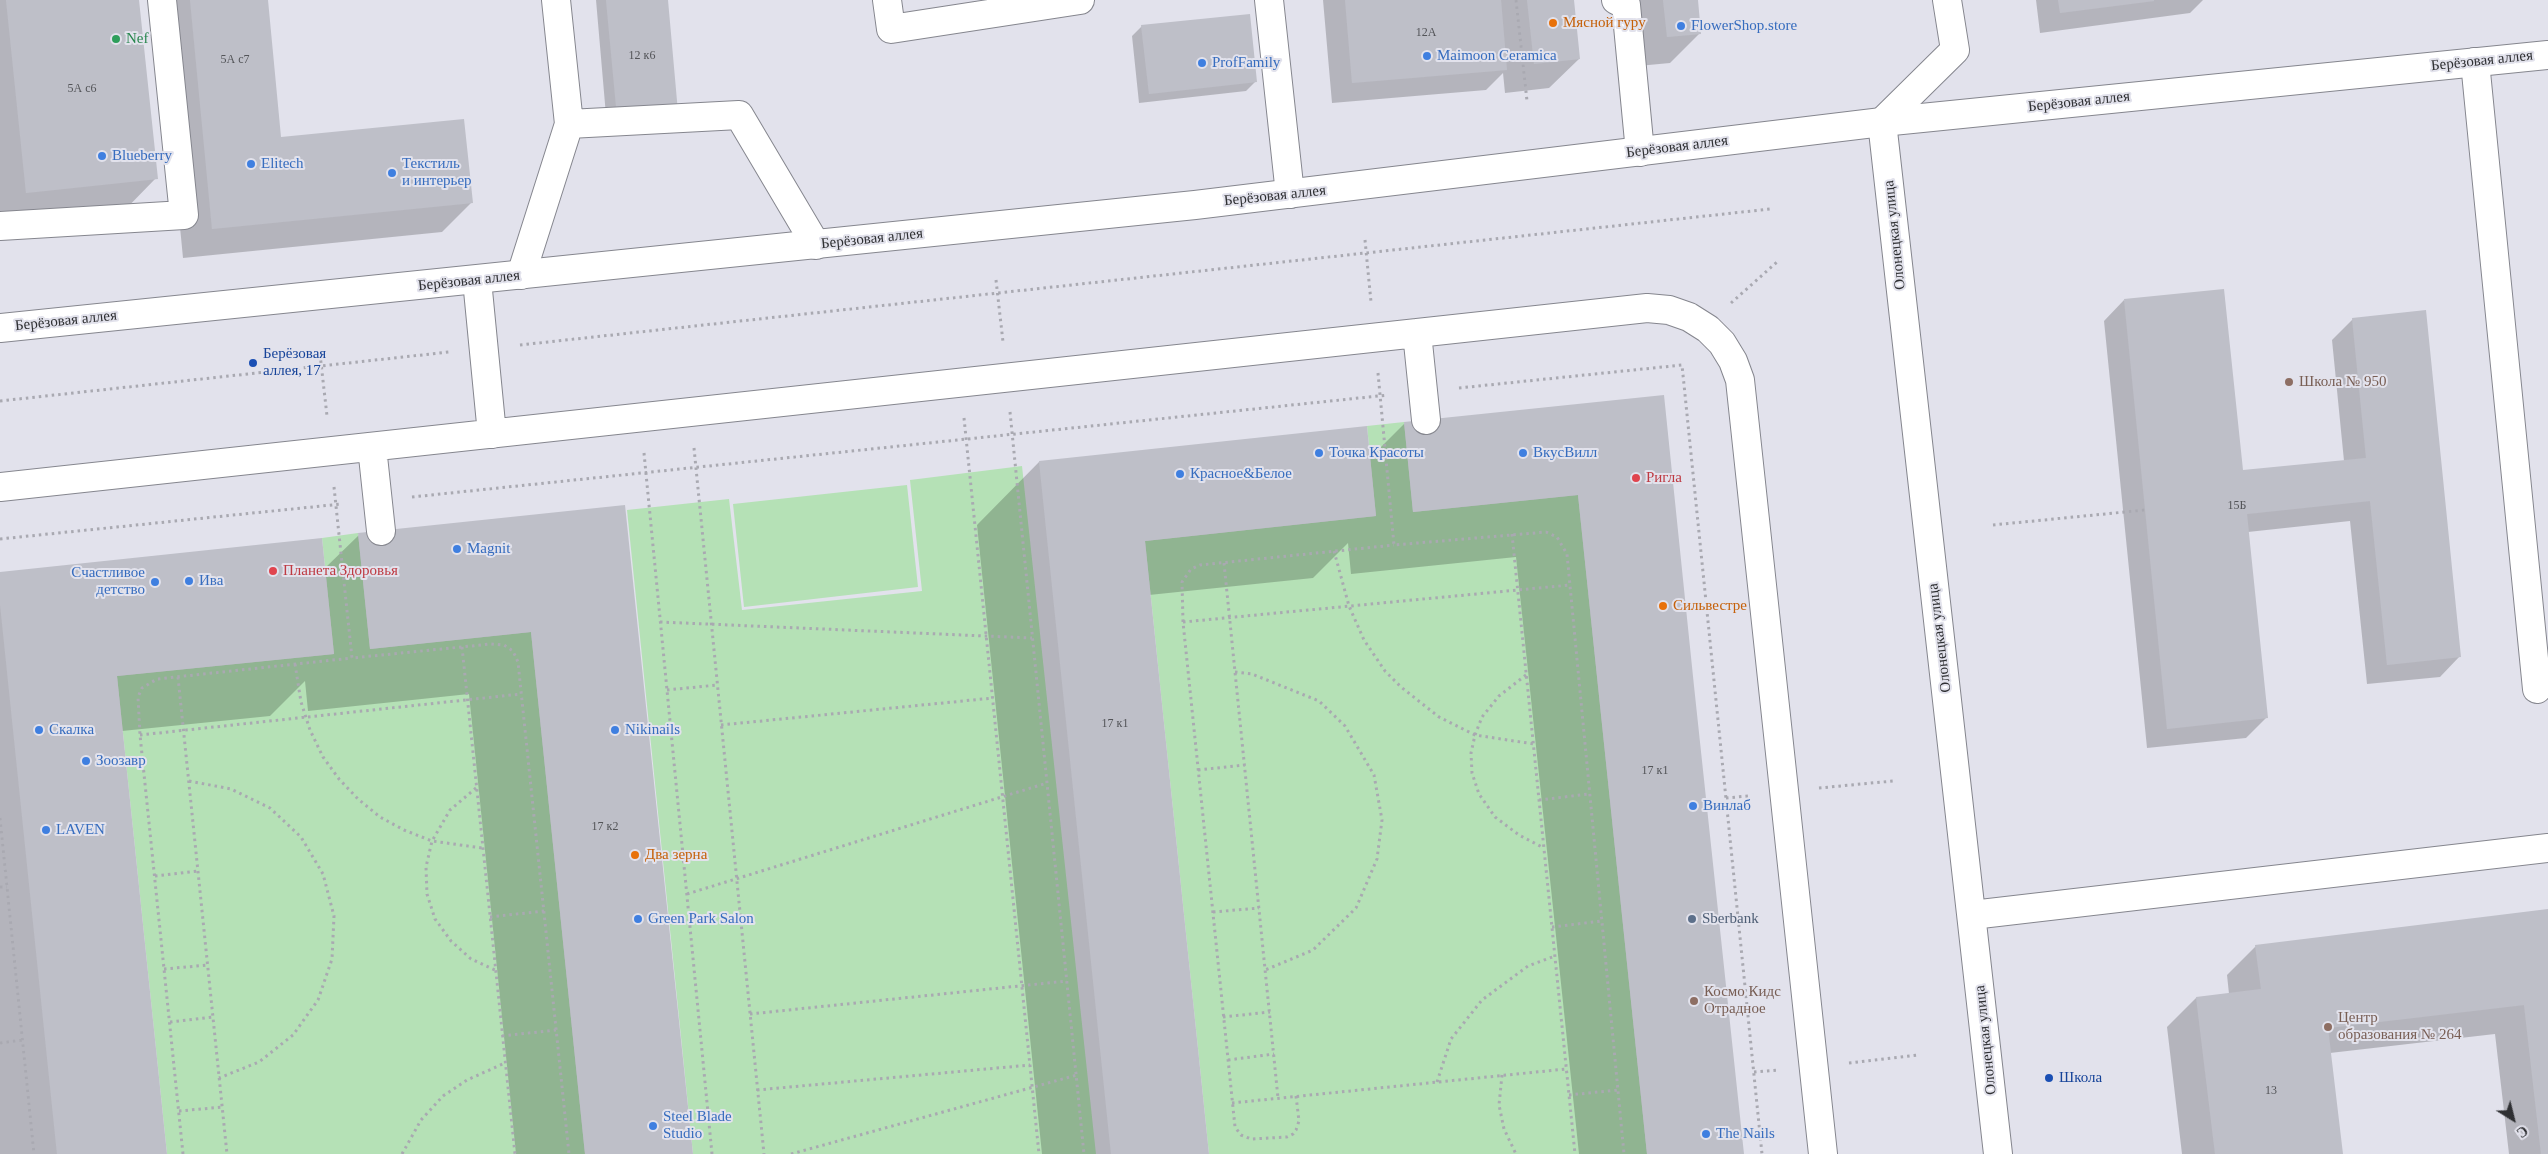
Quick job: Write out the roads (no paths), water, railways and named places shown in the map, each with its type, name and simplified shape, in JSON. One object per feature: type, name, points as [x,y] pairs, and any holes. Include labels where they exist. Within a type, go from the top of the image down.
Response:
[{"type":"main road","points":[[0,226],[184,215],[162,0]]},
{"type":"main road","points":[[521,276],[569,124],[556,0]]},
{"type":"main road","points":[[887,0],[891,29],[1080,0]]},
{"type":"main road","points":[[1269,0],[1290,194]]},
{"type":"main road","points":[[1616,0],[1626,5],[1640,152]]},
{"type":"main road","points":[[1882,122],[1955,50],[1947,0]]},
{"type":"main road","name":"Берёзовая аллея","points":[[0,328],[521,276],[1290,194],[1882,122],[2548,54]]},
{"type":"main road","points":[[2476,62],[2537,689]]},
{"type":"main road","points":[[569,124],[740,115],[816,244]]},
{"type":"main road","name":"Олонецкая улица","points":[[1882,122],[1998,1154]]},
{"type":"main road","points":[[477,280],[492,434]]},
{"type":"main road","points":[[0,487],[1655,308],[1669,310],[1689,317],[1708,329],[1722,343],[1733,361],[1741,387],[1823,1154]]},
{"type":"main road","points":[[1417,333],[1426,420]]},
{"type":"main road","points":[[372,447],[381,531]]},
{"type":"main road","points":[[1972,915],[2548,848]]},
{"type":"place","name":"Мясной гуру","points":[[1553,23]]},
{"type":"place","name":"FlowerShop.store","points":[[1681,26]]},
{"type":"place","name":"Nef","points":[[116,39]]},
{"type":"place","name":"Maimoon Ceramica","points":[[1427,56]]},
{"type":"place","name":"ProfFamily","points":[[1202,63]]},
{"type":"place","name":"Blueberry","points":[[102,156]]},
{"type":"place","name":"Elitech","points":[[251,164]]},
{"type":"place","name":"Текстиль и интерьер","points":[[392,173]]},
{"type":"place","name":"Берёзовая аллея, 17","points":[[253,363]]},
{"type":"place","name":"Школа № 950","points":[[2289,382]]},
{"type":"place","name":"Точка Красоты","points":[[1319,453]]},
{"type":"place","name":"ВкусВилл","points":[[1523,453]]},
{"type":"place","name":"Красное&Белое","points":[[1180,474]]},
{"type":"place","name":"Ригла","points":[[1636,478]]},
{"type":"place","name":"Magnit","points":[[457,549]]},
{"type":"place","name":"Планета Здоровья","points":[[273,571]]},
{"type":"place","name":"Ива","points":[[189,581]]},
{"type":"place","name":"Счастливое детство","points":[[155,582]]},
{"type":"place","name":"Сильвестре","points":[[1663,606]]},
{"type":"place","name":"Скалка","points":[[39,730]]},
{"type":"place","name":"Nikinails","points":[[615,730]]},
{"type":"place","name":"Зоозавр","points":[[86,761]]},
{"type":"place","name":"Винлаб","points":[[1693,806]]},
{"type":"place","name":"LAVEN","points":[[46,830]]},
{"type":"place","name":"Два зерна","points":[[635,855]]},
{"type":"place","name":"Green Park Salon","points":[[638,919]]},
{"type":"place","name":"Sberbank","points":[[1692,919]]},
{"type":"place","name":"Космо Кидс Отрадное","points":[[1694,1001]]},
{"type":"place","name":"Центр образования № 264","points":[[2328,1027]]},
{"type":"place","name":"Школа","points":[[2049,1078]]},
{"type":"place","name":"Steel Blade Studio","points":[[653,1126]]},
{"type":"place","name":"The Nails","points":[[1706,1134]]}]
